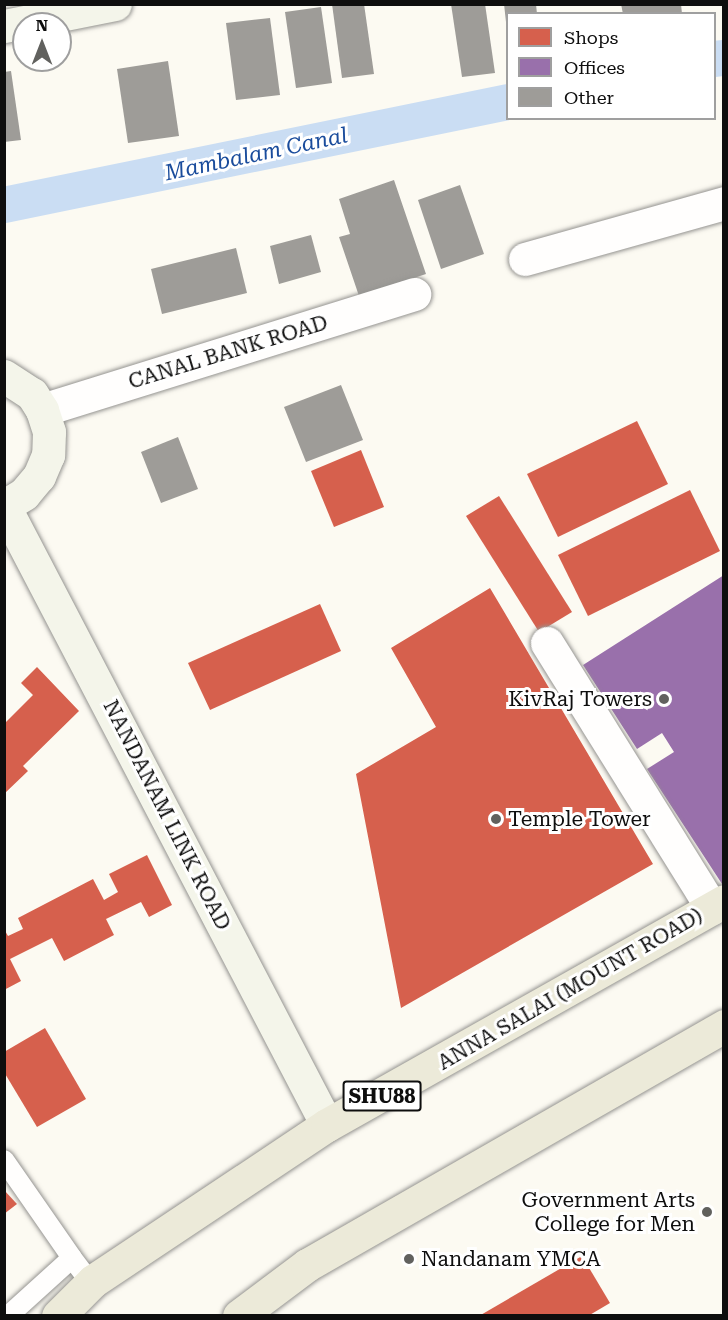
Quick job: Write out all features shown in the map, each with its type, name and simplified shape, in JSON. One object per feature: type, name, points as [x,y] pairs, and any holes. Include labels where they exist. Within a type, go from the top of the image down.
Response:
[{"type":"main road","name":"ANNA SALAI (MOUNT ROAD)","points":[[58,1316],[83,1270],[327,1125],[718,905]]},
{"type":"main road","points":[[239,1316],[307,1265],[723,1026]]},
{"type":"street","points":[[4,26],[115,4]]},
{"type":"street","points":[[525,259],[723,204]]},
{"type":"street","name":"CANAL BANK ROAD","points":[[42,410],[414,294]]},
{"type":"street","points":[[4,376],[32,394],[42,410],[49,432],[48,455],[39,477],[24,494],[8,519]]},
{"type":"street","name":"NANDANAM LINK ROAD","points":[[8,519],[327,1125]]},
{"type":"street","points":[[547,643],[718,905]]},
{"type":"lane","points":[[4,1160],[83,1270],[8,1316]]},
{"type":"building: Shops","points":[[637,421],[668,484],[558,537],[527,474]]},
{"type":"building: Shops","points":[[361,450],[384,507],[334,527],[311,471]]},
{"type":"building: Shops","points":[[690,490],[720,551],[588,616],[558,555]]},
{"type":"building: Shops","points":[[499,496],[572,612],[539,632],[466,516]]},
{"type":"building: Shops","name":"Temple Tower","points":[[490,588],[653,864],[401,1008],[356,774],[436,727],[391,648]]},
{"type":"building: Shops","points":[[320,604],[341,651],[210,710],[188,663]]},
{"type":"building: Shops","points":[[37,667],[79,711],[23,766],[28,771],[4,794],[4,724],[33,695],[21,683]]},
{"type":"building: Shops","points":[[147,855],[172,905],[149,917],[141,902],[106,919],[114,935],[64,961],[52,938],[10,959],[21,981],[4,990],[4,929],[8,936],[23,929],[18,918],[93,879],[104,900],[118,892],[109,874]]},
{"type":"building: Shops","points":[[45,1028],[86,1099],[37,1127],[4,1072],[4,1052]]},
{"type":"building: Shops","points":[[4,1190],[17,1204],[4,1214]]},
{"type":"building: Shops","points":[[582,1256],[610,1303],[588,1316],[479,1316]]},
{"type":"building: Offices","name":"KivRaj Towers","points":[[724,575],[724,887],[647,769],[674,752],[662,733],[637,749],[583,665]]},
{"type":"building: Other","points":[[332,4],[364,4],[374,74],[342,78]]},
{"type":"building: Other","points":[[451,4],[485,4],[495,73],[462,77]]},
{"type":"building: Other","points":[[504,4],[536,4],[537,12],[506,12],[506,22]]},
{"type":"building: Other","points":[[621,4],[681,4],[682,12],[623,12]]},
{"type":"building: Other","points":[[321,7],[332,83],[296,88],[285,12]]},
{"type":"building: Other","points":[[270,18],[280,95],[236,100],[226,23]]},
{"type":"building: Other","points":[[168,61],[179,136],[128,143],[117,69]]},
{"type":"building: Other","points":[[11,71],[21,140],[4,142],[4,72]]},
{"type":"building: Other","points":[[394,180],[426,274],[359,296],[339,237],[350,234],[339,199]]},
{"type":"building: Other","points":[[460,185],[484,254],[441,269],[418,200]]},
{"type":"building: Other","points":[[311,235],[321,272],[279,284],[270,246]]},
{"type":"building: Other","points":[[236,248],[247,293],[162,314],[151,269]]},
{"type":"building: Other","points":[[341,385],[363,440],[306,462],[284,407]]},
{"type":"building: Other","points":[[178,437],[198,489],[161,503],[141,452]]},
{"type":"waterway","name":"Mambalam Canal","points":[[716,59],[724,58]]},
{"type":"waterway","name":"Mambalam Canal","points":[[4,205],[506,102]]},
{"type":"place","name":"KivRaj Towers","points":[[664,699]]},
{"type":"place","name":"Temple Tower","points":[[496,819]]},
{"type":"place","name":"Government Arts College for Men","points":[[707,1212]]},
{"type":"place","name":"Nandanam YMCA","points":[[409,1259]]}]
